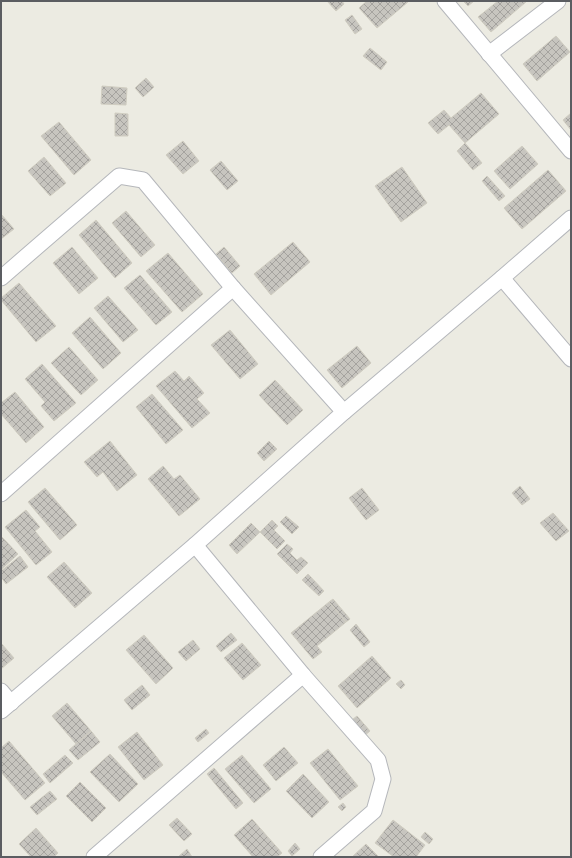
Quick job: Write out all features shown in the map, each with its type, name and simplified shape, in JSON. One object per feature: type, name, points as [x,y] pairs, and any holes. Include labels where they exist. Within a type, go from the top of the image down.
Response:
[{"type":"street","points":[[445,1],[571,151]]},
{"type":"street","points":[[489,54],[558,1]]},
{"type":"street","points":[[1,278],[119,176],[143,180],[233,288],[344,412]]},
{"type":"street","points":[[1,691],[6,707],[195,545],[344,412],[571,218]]},
{"type":"street","points":[[502,278],[571,359]]},
{"type":"street","points":[[1,494],[233,288]]},
{"type":"street","points":[[195,545],[303,675],[378,760],[383,779],[374,811],[320,857]]},
{"type":"street","points":[[94,857],[303,675]]},
{"type":"building","points":[[327,1],[342,1],[344,4],[336,11]]},
{"type":"building","points":[[367,1],[408,2],[377,28],[359,8]]},
{"type":"building","points":[[463,1],[474,1],[468,6]]},
{"type":"building","points":[[498,1],[527,1],[491,32],[478,17]]},
{"type":"building","points":[[352,15],[362,29],[355,34],[345,20]]},
{"type":"building","points":[[556,36],[570,52],[537,81],[523,64]]},
{"type":"building","points":[[370,48],[387,62],[381,70],[363,56]]},
{"type":"building","points":[[146,78],[154,87],[143,97],[135,88]]},
{"type":"building","points":[[102,86],[127,88],[126,105],[101,104]]},
{"type":"building","points":[[481,93],[499,114],[465,143],[449,125],[438,134],[428,123],[444,110],[451,118]]},
{"type":"building","points":[[115,113],[128,114],[128,136],[115,136]]},
{"type":"building","points":[[571,113],[571,130],[563,120]]},
{"type":"building","points":[[59,122],[91,160],[74,175],[41,136]]},
{"type":"building","points":[[183,141],[199,161],[183,174],[166,155]]},
{"type":"building","points":[[465,143],[482,163],[473,170],[457,151]]},
{"type":"building","points":[[522,146],[538,164],[510,189],[494,171]]},
{"type":"building","points":[[44,157],[66,183],[50,196],[28,171]]},
{"type":"building","points":[[221,161],[238,181],[227,190],[210,170]]},
{"type":"building","points":[[402,167],[427,203],[401,222],[375,186]]},
{"type":"building","points":[[548,170],[566,191],[522,229],[504,208]]},
{"type":"building","points":[[487,176],[505,196],[499,201],[482,181]]},
{"type":"building","points":[[126,211],[155,245],[141,257],[112,223]]},
{"type":"building","points":[[1,214],[14,229],[1,239]]},
{"type":"building","points":[[96,220],[132,263],[115,278],[79,235]]},
{"type":"building","points":[[293,242],[310,262],[271,295],[254,274]]},
{"type":"building","points":[[72,247],[98,278],[79,294],[53,263]]},
{"type":"building","points":[[224,247],[240,266],[232,273],[216,254]]},
{"type":"building","points":[[168,253],[203,294],[182,312],[146,271]]},
{"type":"building","points":[[140,275],[172,312],[156,325],[124,288]]},
{"type":"building","points":[[19,283],[56,326],[36,342],[1,300],[1,298]]},
{"type":"building","points":[[108,296],[138,330],[123,342],[94,308]]},
{"type":"building","points":[[90,317],[121,353],[103,369],[72,333]]},
{"type":"building","points":[[230,330],[258,364],[240,379],[211,345]]},
{"type":"building","points":[[357,346],[371,363],[342,388],[327,370]]},
{"type":"building","points":[[69,347],[98,380],[81,395],[51,363]]},
{"type":"building","points":[[42,364],[76,403],[54,421],[41,406],[45,402],[25,379]]},
{"type":"building","points":[[175,371],[184,381],[189,376],[204,393],[197,399],[210,413],[192,428],[156,386]]},
{"type":"building","points":[[275,380],[303,410],[287,425],[259,395]]},
{"type":"building","points":[[15,392],[44,427],[26,443],[1,414],[1,403]]},
{"type":"building","points":[[152,394],[183,430],[166,444],[136,407]]},
{"type":"building","points":[[110,441],[137,475],[117,491],[103,472],[97,477],[84,462]]},
{"type":"building","points":[[269,441],[277,449],[264,461],[257,453]]},
{"type":"building","points":[[163,466],[174,479],[180,475],[200,499],[179,516],[148,479]]},
{"type":"building","points":[[520,486],[530,499],[522,505],[512,493]]},
{"type":"building","points":[[45,488],[77,525],[60,540],[28,502]]},
{"type":"building","points":[[362,488],[379,510],[366,520],[349,498]]},
{"type":"building","points":[[26,510],[40,527],[35,531],[52,552],[36,565],[5,527]]},
{"type":"building","points":[[553,513],[569,531],[556,541],[540,523]]},
{"type":"building","points":[[286,516],[299,527],[292,534],[280,522]]},
{"type":"building","points":[[272,520],[278,526],[274,530],[285,541],[277,549],[260,532]]},
{"type":"building","points":[[251,523],[260,532],[237,554],[229,545]]},
{"type":"building","points":[[1,536],[18,554],[2,569],[1,568]]},
{"type":"building","points":[[287,544],[293,549],[290,553],[297,560],[301,557],[308,563],[297,574],[277,554]]},
{"type":"building","points":[[20,556],[28,567],[6,584],[1,577],[1,571]]},
{"type":"building","points":[[64,562],[92,593],[75,608],[47,577]]},
{"type":"building","points":[[308,574],[324,591],[319,596],[302,580]]},
{"type":"building","points":[[333,599],[350,619],[346,622],[329,602]]},
{"type":"building","points":[[329,602],[346,622],[317,646],[322,652],[313,659],[291,633]]},
{"type":"building","points":[[356,624],[370,642],[364,647],[350,630]]},
{"type":"building","points":[[231,633],[237,640],[221,652],[216,646]]},
{"type":"building","points":[[144,635],[173,668],[156,684],[126,650]]},
{"type":"building","points":[[193,640],[200,649],[186,661],[178,652]]},
{"type":"building","points":[[1,643],[14,658],[1,669]]},
{"type":"building","points":[[242,643],[261,665],[243,680],[224,658]]},
{"type":"building","points":[[372,656],[391,678],[357,708],[338,686]]},
{"type":"building","points":[[401,680],[405,685],[401,689],[396,684]]},
{"type":"building","points":[[142,685],[150,695],[132,710],[124,700]]},
{"type":"building","points":[[67,703],[91,731],[76,744],[52,716]]},
{"type":"building","points":[[357,716],[370,731],[364,736],[352,720]]},
{"type":"building","points":[[206,729],[209,733],[198,742],[195,738]]},
{"type":"building","points":[[91,731],[100,742],[78,760],[69,750]]},
{"type":"building","points":[[137,732],[163,765],[144,780],[118,747]]},
{"type":"building","points":[[9,741],[45,783],[25,800],[1,772],[1,748]]},
{"type":"building","points":[[284,747],[298,763],[276,781],[263,765]]},
{"type":"building","points":[[328,749],[358,786],[340,800],[310,763]]},
{"type":"building","points":[[110,754],[138,784],[119,802],[90,772]]},
{"type":"building","points":[[65,755],[73,763],[50,783],[43,774]]},
{"type":"building","points":[[242,755],[271,789],[254,803],[225,769]]},
{"type":"building","points":[[214,768],[243,803],[236,809],[207,774]]},
{"type":"building","points":[[303,774],[329,802],[312,818],[286,791]]},
{"type":"building","points":[[80,782],[106,808],[92,822],[66,796]]},
{"type":"building","points":[[50,791],[57,799],[37,815],[30,807]]},
{"type":"building","points":[[343,803],[346,807],[342,811],[338,807]]},
{"type":"building","points":[[177,818],[192,834],[184,841],[169,825]]},
{"type":"building","points":[[252,819],[282,853],[277,857],[253,857],[234,835]]},
{"type":"building","points":[[393,820],[425,845],[416,857],[394,857],[375,843]]},
{"type":"building","points":[[36,828],[58,853],[54,857],[31,857],[19,844]]},
{"type":"building","points":[[425,832],[433,839],[429,844],[421,837]]},
{"type":"building","points":[[295,843],[300,849],[292,856],[288,851]]},
{"type":"building","points":[[366,844],[379,857],[352,857]]},
{"type":"building","points":[[187,849],[192,857],[178,857]]}]
